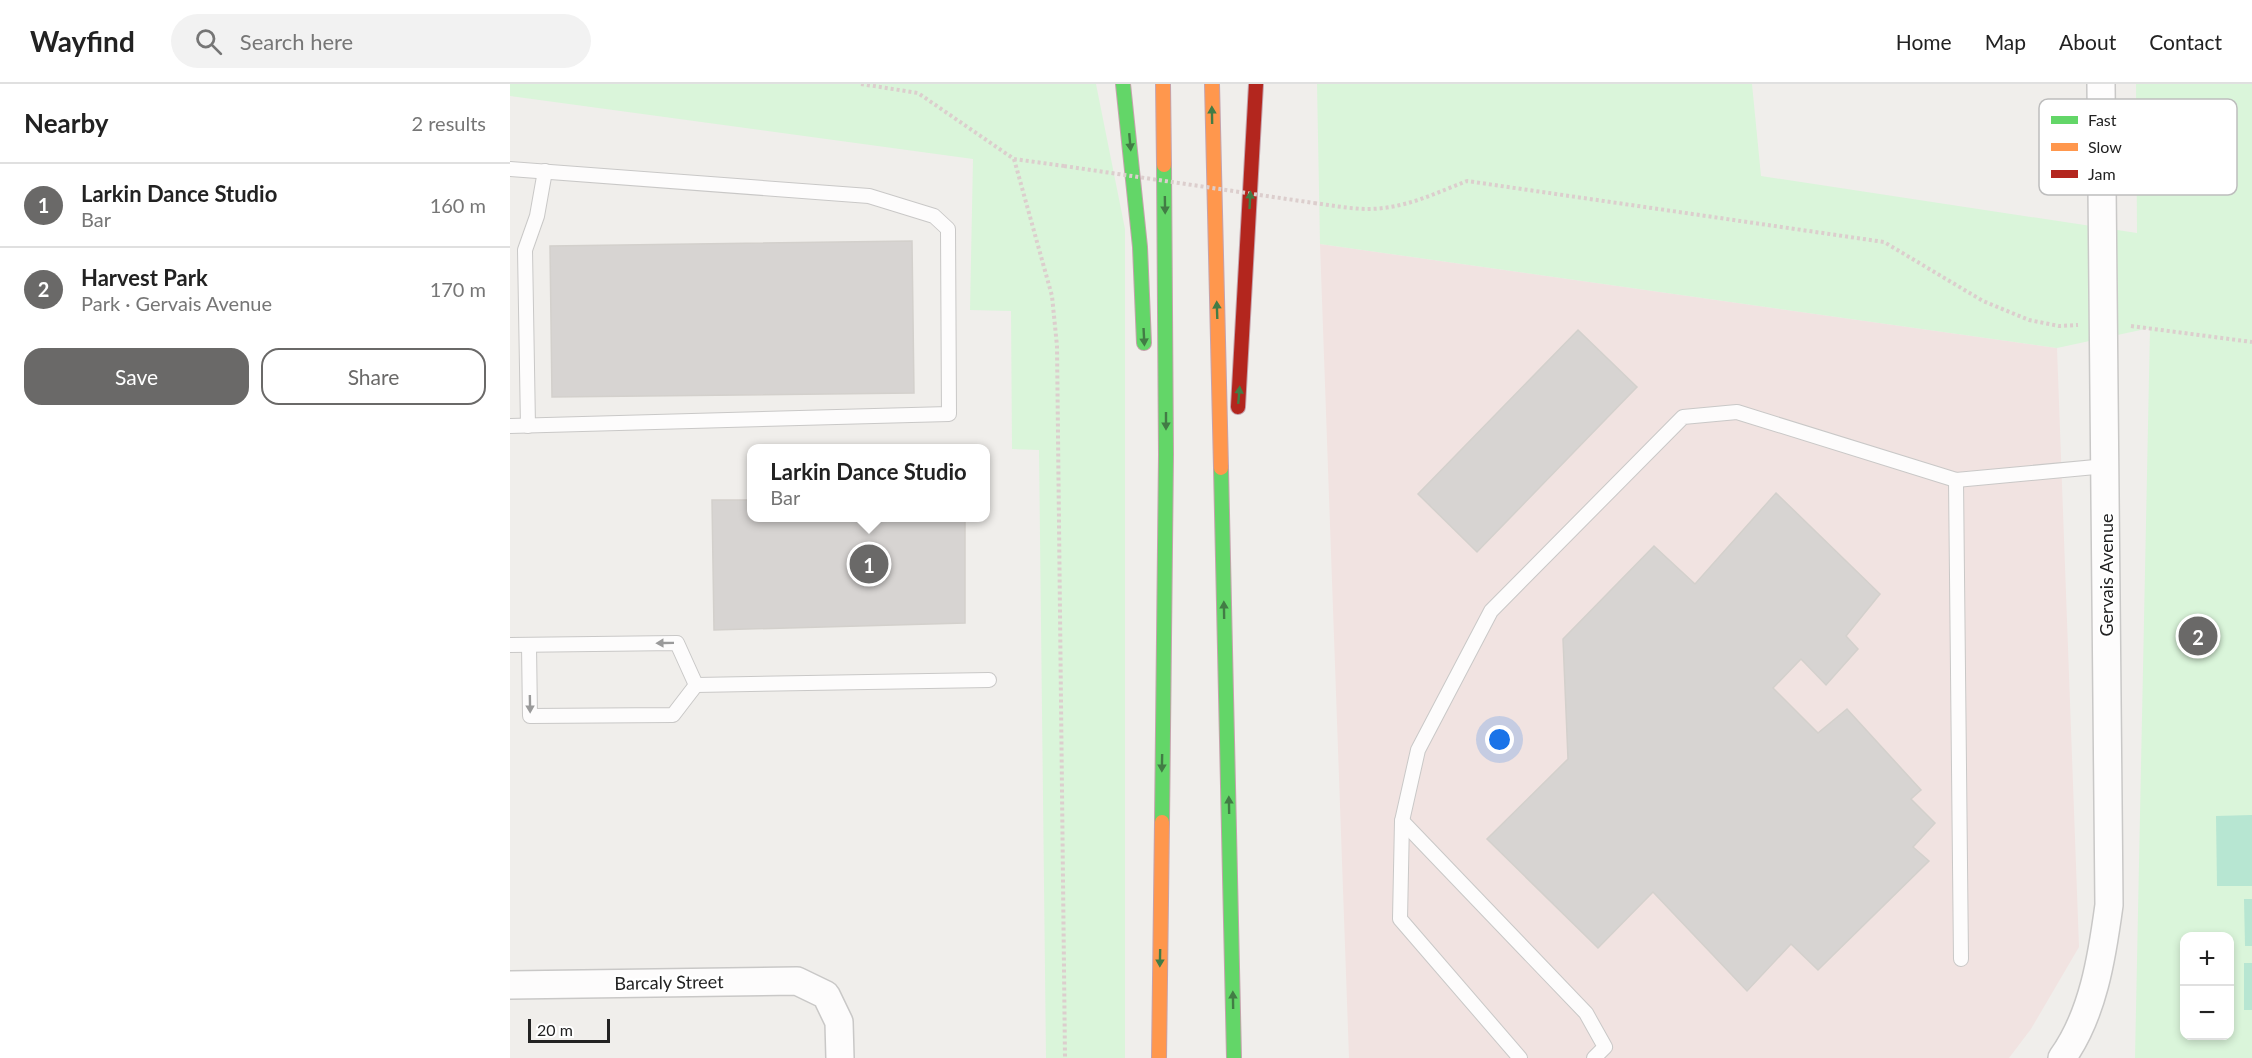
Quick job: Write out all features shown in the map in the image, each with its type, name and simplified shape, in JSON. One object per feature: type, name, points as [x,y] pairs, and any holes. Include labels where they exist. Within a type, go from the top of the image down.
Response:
[{"type":"highway","points":[[1123,84],[1140,247],[1145,352]]},
{"type":"highway","points":[[1159,1058],[1166,454],[1163,84]]},
{"type":"highway","points":[[1212,84],[1234,1058]]},
{"type":"highway","points":[[1223,537],[1240,393],[1256,84]]},
{"type":"highway","points":[[1152,493],[1162,704]]},
{"type":"street","name":"Gervais Avenue","points":[[2101,84],[2101,99]]},
{"type":"street","name":"Gervais Avenue","points":[[2062,1058],[2072,1044],[2090,998],[2102,952],[2109,905],[2102,195]]},
{"type":"street","name":"Barcaly Street","points":[[510,984],[797,981],[826,995],[839,1022],[840,1058]]},
{"type":"lane","points":[[510,169],[869,196],[934,216],[948,228],[949,414],[510,426]]},
{"type":"lane","points":[[528,426],[525,250],[537,216],[545,171]]},
{"type":"lane","points":[[1520,1058],[1400,920],[1402,821],[1418,750],[1491,611],[1683,417],[1737,412],[1956,480],[2106,466]]},
{"type":"lane","points":[[1956,480],[1961,959]]},
{"type":"lane","points":[[510,645],[677,643],[696,685]]},
{"type":"lane","points":[[529,646],[530,716],[673,715],[696,685]]},
{"type":"lane","points":[[696,685],[989,680]]},
{"type":"lane","points":[[1402,821],[1586,1013],[1605,1047],[1594,1058]]},
{"type":"path","points":[[861,84],[918,93],[1014,159],[1352,209],[1384,208],[1467,181],[1884,242],[1983,301],[2029,320],[2059,326],[2104,324],[2150,328],[2252,342]]},
{"type":"path","points":[[1014,159],[1052,296],[1058,345],[1065,1058]]},
{"type":"shaded area","points":[[1320,244],[2057,348],[2079,947],[2031,1029],[2009,1058],[1349,1058]]},
{"type":"green space","points":[[510,84],[1096,84],[1125,229],[1125,1058],[1046,1058],[1039,450],[1012,449],[1011,311],[970,310],[973,159],[510,96]]},
{"type":"green space","points":[[1317,84],[1752,84],[1761,176],[2137,233],[2137,195],[2237,195],[2237,99],[2136,99],[2136,84],[2252,84],[2252,1058],[2135,1058],[2150,328],[2057,348],[1320,244]]},
{"type":"green space","points":[[2252,815],[2252,886],[2217,886],[2216,816]]},
{"type":"green space","points":[[2244,899],[2252,899],[2252,946],[2245,946]]},
{"type":"green space","points":[[2244,963],[2252,963],[2252,1010],[2244,1010]]},
{"type":"building","points":[[912,241],[914,393],[552,397],[550,246]]},
{"type":"building","points":[[1578,330],[1637,387],[1477,552],[1418,494]]},
{"type":"building","points":[[1776,493],[1880,594],[1846,636],[1858,649],[1826,685],[1801,659],[1773,688],[1818,733],[1847,709],[1921,790],[1911,799],[1935,823],[1913,847],[1929,861],[1818,970],[1791,944],[1747,991],[1653,892],[1598,948],[1487,839],[1568,759],[1563,639],[1654,546],[1695,584]]},
{"type":"building","points":[[712,500],[747,500],[747,522],[965,522],[965,623],[714,630]]},
{"type":"traffic: fast","points":[[1123,84],[1140,247],[1144,343]]},
{"type":"traffic: fast","points":[[1162,822],[1166,454],[1164,165]]},
{"type":"traffic: fast","points":[[1221,468],[1234,1058]]},
{"type":"traffic: slow","points":[[1163,84],[1164,165]]},
{"type":"traffic: slow","points":[[1212,84],[1221,468]]},
{"type":"traffic: slow","points":[[1159,1058],[1162,822]]},
{"type":"traffic: jam","points":[[1238,407],[1256,84]]},
{"type":"place","name":"Larkin Dance Studio","points":[[869,564]]},
{"type":"place","name":"Harvest Park","points":[[2198,636]]}]
